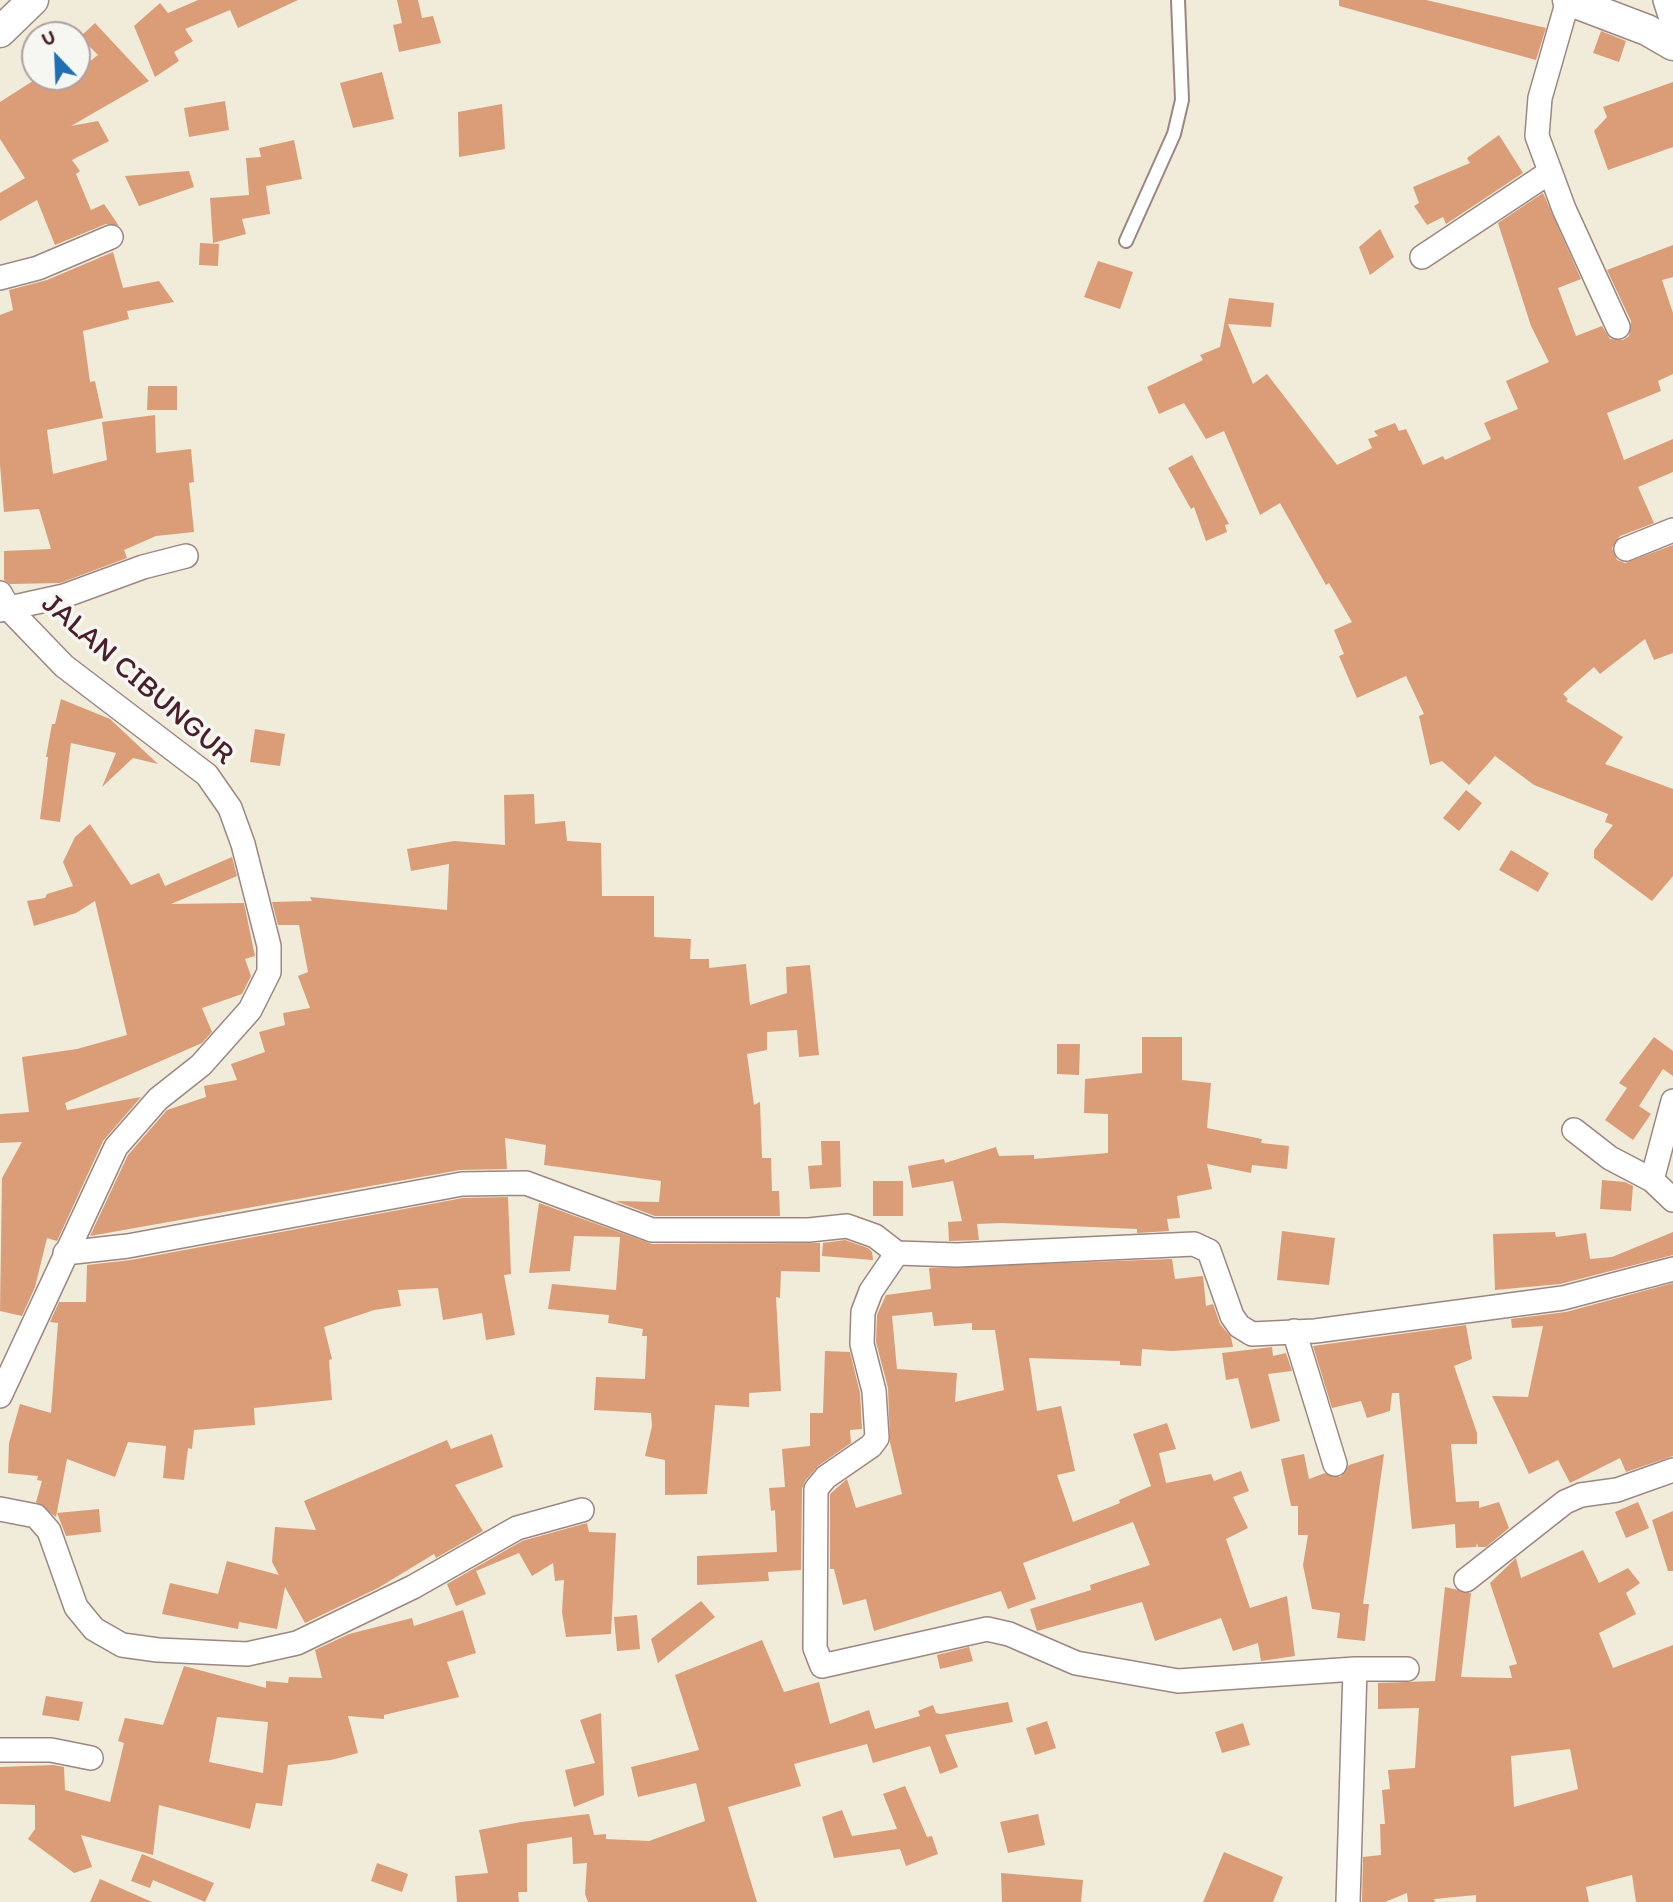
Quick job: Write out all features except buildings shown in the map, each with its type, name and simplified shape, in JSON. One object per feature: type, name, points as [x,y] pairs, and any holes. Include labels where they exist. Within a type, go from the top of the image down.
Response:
[{"type":"street","points":[[0,32],[33,0]]},
{"type":"street","points":[[1618,327],[1539,145],[1536,125],[1540,98],[1568,0],[1647,30],[1673,45]]},
{"type":"street","points":[[1665,0],[1673,25]]},
{"type":"street","points":[[1422,257],[1550,172]]},
{"type":"street","points":[[0,278],[38,268],[111,237]]},
{"type":"street","points":[[1626,549],[1673,530]]},
{"type":"street","points":[[3,604],[64,596],[144,567],[186,556]]},
{"type":"street","name":"JALAN CIBUNGUR","points":[[0,1396],[116,1147],[158,1099],[201,1065],[250,1010],[269,972],[269,946],[234,820],[207,775],[64,666],[3,604]]},
{"type":"street","points":[[1652,1180],[1673,1101]]},
{"type":"street","points":[[1574,1130],[1610,1158],[1652,1180],[1673,1200]]},
{"type":"street","points":[[65,1253],[128,1246],[462,1184],[526,1183],[652,1230],[809,1230],[847,1226],[875,1236],[897,1253],[957,1255],[1194,1244],[1209,1251],[1214,1259],[1231,1316],[1252,1334],[1563,1298],[1673,1269]]},
{"type":"street","points":[[897,1253],[871,1291],[863,1312],[862,1344],[874,1391],[877,1438],[871,1446],[826,1476],[816,1489],[816,1648],[822,1666],[987,1629],[1009,1634],[1076,1663],[1178,1681],[1355,1669],[1407,1669]]},
{"type":"street","points":[[1294,1331],[1335,1465]]},
{"type":"street","points":[[1465,1580],[1565,1502],[1581,1495],[1617,1490],[1673,1470]]},
{"type":"street","points":[[0,1509],[36,1516],[49,1531],[76,1607],[94,1629],[122,1645],[159,1650],[247,1654],[297,1643],[413,1587],[517,1528],[583,1510]]},
{"type":"street","points":[[1348,1902],[1355,1669]]},
{"type":"street","points":[[0,1750],[51,1750],[91,1758]]},
{"type":"lane","points":[[1126,241],[1174,134],[1182,100],[1178,0]]}]
